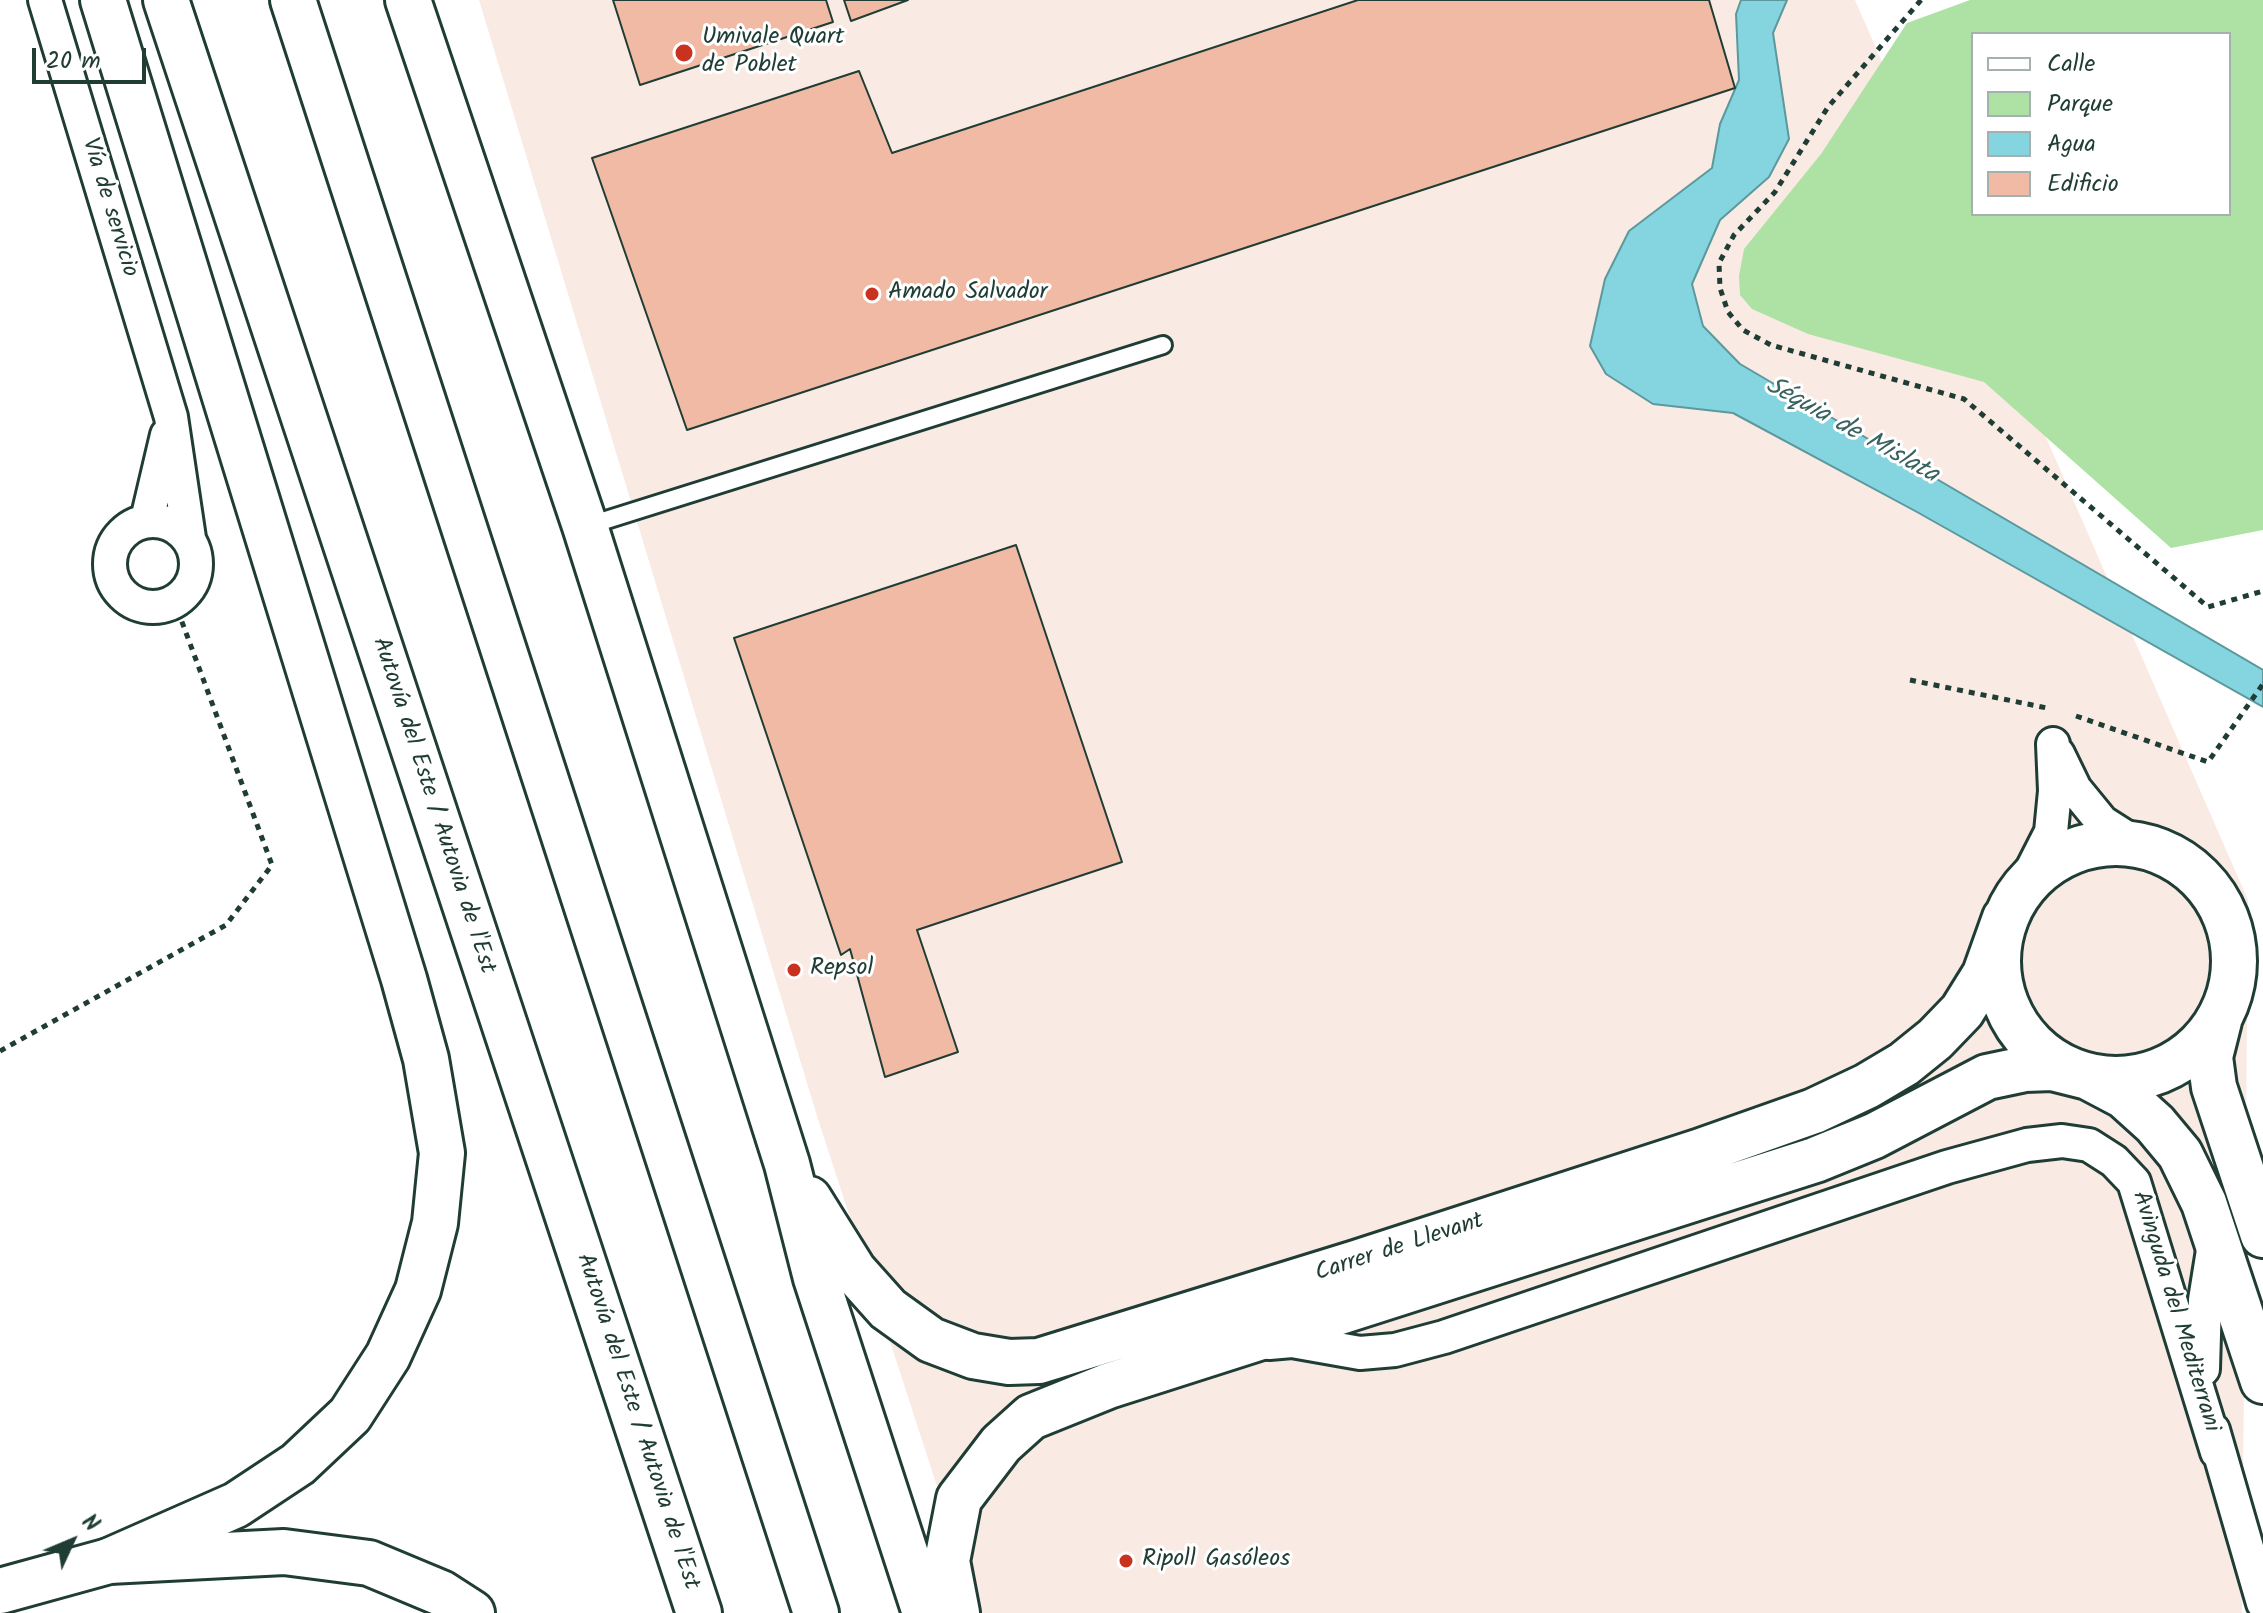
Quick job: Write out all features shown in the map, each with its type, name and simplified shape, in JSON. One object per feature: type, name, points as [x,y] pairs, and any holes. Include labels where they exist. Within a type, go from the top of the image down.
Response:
[{"type":"main road","points":[[0,1591],[109,1561],[236,1505],[298,1464],[350,1415],[388,1356],[418,1290],[435,1223],[442,1153],[426,1059],[404,979],[103,0]]},
{"type":"main road","name":"Autovía del Este / Autovia de l'Est","points":[[166,0],[699,1613]]},
{"type":"main road","points":[[293,0],[816,1613]]},
{"type":"main road","points":[[408,0],[585,526],[787,1164],[816,1278],[925,1613]]},
{"type":"main road","points":[[2219,1021],[2195,1051],[2163,1071],[2126,1080],[2088,1077],[2051,1060],[2021,1033],[2003,997],[1997,957],[2015,900],[2057,857],[2095,844],[2135,843],[2173,856],[2203,880],[2225,911],[2235,948],[2233,986],[2219,1021],[2210,1057],[2214,1087],[2263,1235]]},
{"type":"main road","name":"Carrer de Llevant","points":[[787,1164],[854,1271],[888,1309],[931,1340],[973,1356],[1009,1362],[1039,1361],[1638,1172],[1827,1105],[1904,1064],[1962,1011],[1985,974],[2015,900]]},
{"type":"main road","name":"Carrer de Llevant","points":[[957,1613],[947,1561],[959,1499],[1001,1444],[1031,1417],[1069,1399],[1815,1160],[1874,1136],[1987,1077],[2025,1069],[2052,1068],[2088,1077]]},
{"type":"main road","name":"Avinguda del Mediterrani","points":[[2088,1077],[2124,1096],[2155,1124],[2180,1154],[2214,1233],[2263,1381]]},
{"type":"main road","points":[[109,1561],[284,1552],[369,1563],[441,1593],[472,1613]]},
{"type":"street","name":"Vía de servicio","points":[[45,0],[171,417],[189,538]]},
{"type":"street","name":"Vía de servicio","points":[[147,520],[171,417]]},
{"type":"street","points":[[147,520],[170,523],[189,538],[197,561],[192,585],[175,603],[144,608],[118,592],[108,563],[119,534],[147,520]]},
{"type":"street","points":[[2015,900],[2051,832],[2055,791],[2053,744],[2075,789],[2102,822],[2135,843]]},
{"type":"street","name":"Carrer de Llevant","points":[[1230,1347],[1292,1341],[1360,1353],[1395,1350],[1444,1337],[1947,1167],[2027,1145],[2062,1141],[2089,1145]]},
{"type":"street","name":"Avinguda del Mediterrani","points":[[2089,1145],[2114,1161],[2134,1182],[2263,1603]]},
{"type":"street","name":"Avinguda del Mediterrani","points":[[2214,1233],[2202,1342],[2217,1452]]},
{"type":"lane","points":[[585,526],[1163,345]]},
{"type":"path","points":[[1921,0],[1828,107],[1775,192],[1734,235],[1719,263],[1720,288],[1728,312],[1743,330],[1771,345],[1964,399],[2208,607],[2263,591]]},
{"type":"path","points":[[0,1051],[226,925],[272,865],[175,603]]},
{"type":"path","points":[[2208,762],[2263,684]]},
{"type":"shaded area","points":[[479,0],[1855,0],[2248,900],[2242,1613],[978,1613],[817,1116]]},
{"type":"green space","points":[[1970,0],[2263,0],[2263,530],[2171,548],[1984,382],[1808,334],[1752,309],[1740,295],[1739,276],[1744,249],[1821,154],[1907,23]]},
{"type":"water","name":"Séquia de Mislata","points":[[1741,0],[1787,0],[1773,33],[1789,139],[1769,177],[1720,220],[1692,284],[1703,326],[1740,364],[2263,670],[2263,707],[1917,512],[1733,413],[1653,404],[1606,374],[1590,346],[1605,279],[1629,231],[1712,168],[1720,124],[1739,80],[1736,14]]},
{"type":"building","name":"Umivale Quart de Poblet","points":[[613,0],[826,0],[833,22],[640,85]]},
{"type":"building","points":[[844,0],[908,0],[851,21]]},
{"type":"building","name":"Amado Salvador","points":[[1358,0],[1709,0],[1735,88],[687,430],[592,158],[859,71],[892,153]]},
{"type":"building","points":[[1016,545],[1122,862],[917,930],[958,1052],[885,1077],[850,949],[841,955],[734,638]]},
{"type":"place","name":"Umivale Quart de Poblet","points":[[684,53]]},
{"type":"place","name":"Amado Salvador","points":[[872,294]]},
{"type":"place","name":"Repsol","points":[[794,970]]},
{"type":"place","name":"Ripoll Gasóleos","points":[[1126,1561]]}]
